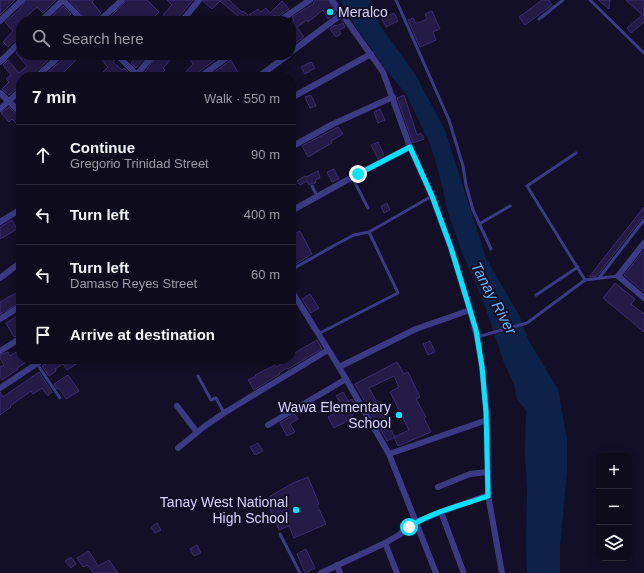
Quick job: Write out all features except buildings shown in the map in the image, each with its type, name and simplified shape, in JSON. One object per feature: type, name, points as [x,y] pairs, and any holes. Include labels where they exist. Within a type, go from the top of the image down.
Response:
[{"type":"street","points":[[0,21],[22,0]]},
{"type":"street","points":[[47,16],[63,0],[78,16]]},
{"type":"street","points":[[104,16],[122,0]]},
{"type":"street","points":[[186,16],[199,0]]},
{"type":"street","points":[[286,16],[310,0]]},
{"type":"street","points":[[332,0],[383,72],[410,147],[432,196],[451,248],[470,310],[482,367],[487,420],[486,454],[488,496],[502,573]]},
{"type":"street","points":[[296,48],[342,14]]},
{"type":"street","points":[[0,62],[16,46]]},
{"type":"street","points":[[296,95],[371,54]]},
{"type":"street","points":[[42,72],[55,60]]},
{"type":"street","points":[[122,60],[133,72]]},
{"type":"street","points":[[140,72],[149,60]]},
{"type":"street","points":[[207,72],[223,60]]},
{"type":"street","points":[[265,72],[281,60]]},
{"type":"street","points":[[0,93],[16,108]]},
{"type":"street","points":[[0,109],[16,94]]},
{"type":"street","points":[[296,144],[333,124],[393,97]]},
{"type":"street","points":[[296,208],[410,147]]},
{"type":"street","points":[[0,222],[16,212]]},
{"type":"street","points":[[644,243],[618,276],[644,298]]},
{"type":"street","points":[[0,278],[16,266]]},
{"type":"street","points":[[296,298],[339,367],[389,454],[436,573]]},
{"type":"street","points":[[0,319],[16,309]]},
{"type":"street","points":[[339,367],[416,329],[470,310]]},
{"type":"street","points":[[0,351],[16,341]]},
{"type":"street","points":[[178,448],[196,432],[224,413],[328,350]]},
{"type":"street","points":[[0,386],[37,364]]},
{"type":"street","points":[[268,425],[346,379]]},
{"type":"street","points":[[177,406],[196,432]]},
{"type":"street","points":[[389,454],[487,420]]},
{"type":"street","points":[[438,487],[470,474],[488,472]]},
{"type":"street","points":[[320,573],[385,544],[400,535],[416,522],[488,496]]},
{"type":"street","points":[[441,512],[463,571]]},
{"type":"street","points":[[385,544],[397,573]]},
{"type":"street","points":[[337,565],[340,573]]},
{"type":"lane","points":[[396,0],[449,120],[463,166],[466,185],[473,210],[491,249]]},
{"type":"lane","points":[[539,19],[563,0]]},
{"type":"lane","points":[[590,0],[644,53]]},
{"type":"lane","points":[[576,153],[527,186],[586,280]]},
{"type":"lane","points":[[352,177],[368,208]]},
{"type":"lane","points":[[312,186],[317,196]]},
{"type":"lane","points":[[296,267],[354,235],[369,232],[432,196]]},
{"type":"lane","points":[[479,224],[510,206]]},
{"type":"lane","points":[[599,278],[644,220]]},
{"type":"lane","points":[[318,334],[398,293],[369,232]]},
{"type":"lane","points":[[536,295],[578,267]]},
{"type":"lane","points":[[477,338],[527,323],[586,280],[618,276]]},
{"type":"lane","points":[[37,364],[60,398]]},
{"type":"lane","points":[[198,376],[210,400],[216,398],[224,413]]},
{"type":"lane","points":[[280,534],[300,573]]},
{"type":"water","name":"Tanay River","points":[[340,0],[369,0],[380,25],[415,74],[445,130],[486,258],[519,315],[529,341],[558,389],[567,439],[567,471],[560,548],[560,573],[527,573],[527,489],[525,454],[526,410],[517,400],[514,385],[503,360],[485,306],[461,250],[448,213],[440,177],[430,144],[406,94],[387,71],[357,29]]},
{"type":"place","name":"Meralco","points":[[330,12]]},
{"type":"place","name":"Wawa Elementary School","points":[[399,415]]},
{"type":"place","name":"Tanay West National High School","points":[[296,510]]},
{"type":"route","points":[[358,174],[410,147],[432,196],[451,248],[470,310],[482,367],[487,420],[486,454],[488,496],[441,512],[416,522],[409,527]]}]
